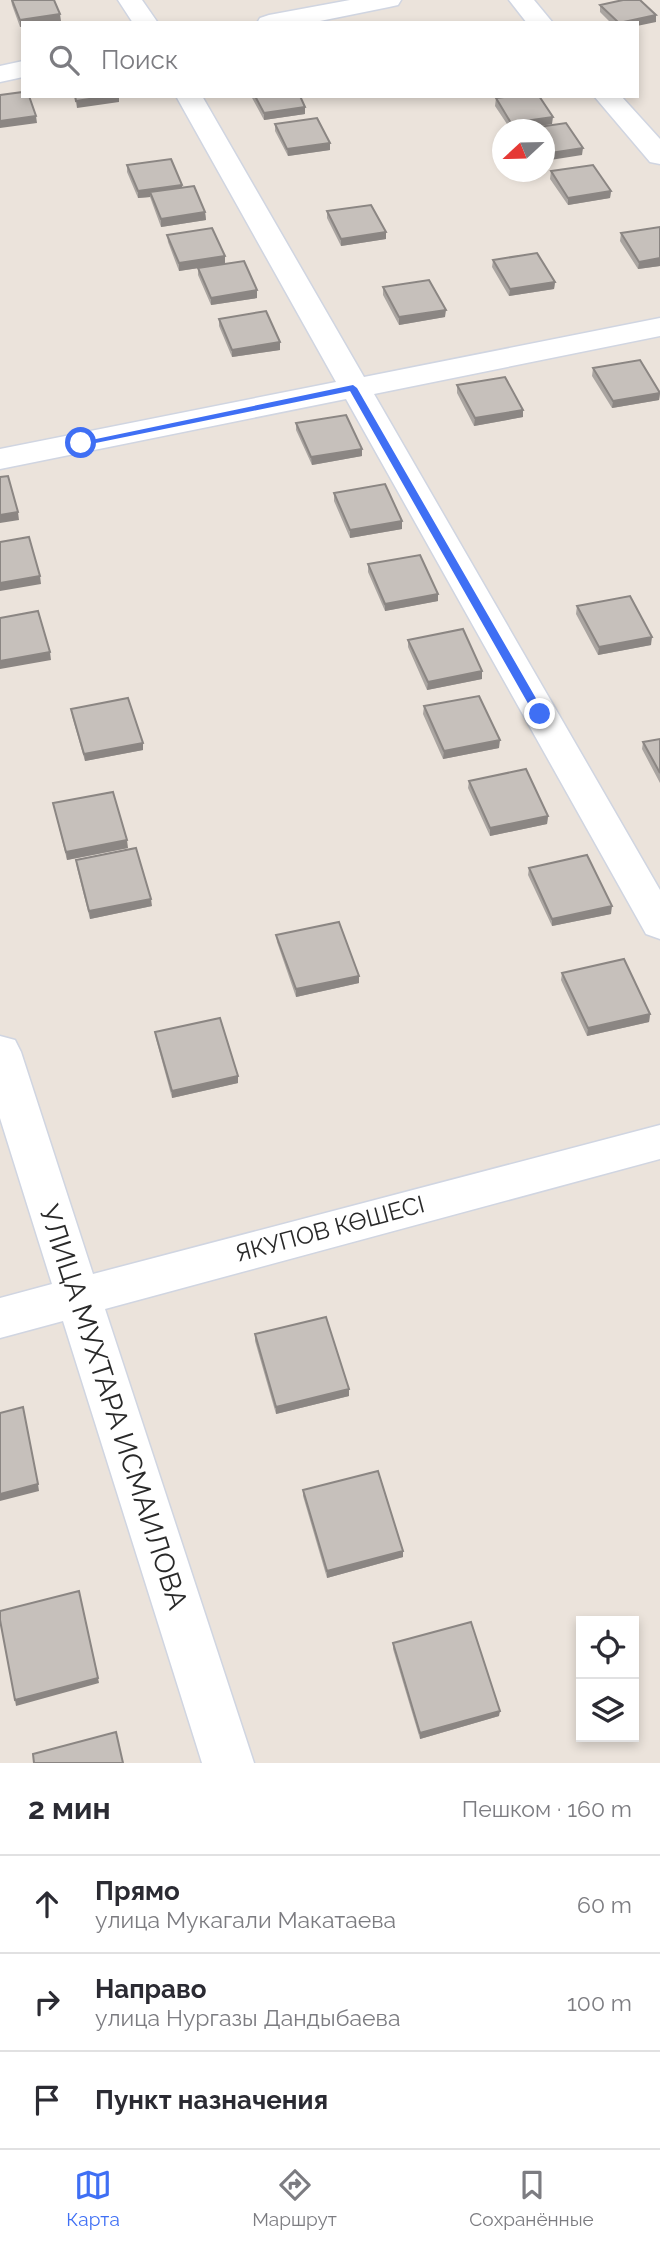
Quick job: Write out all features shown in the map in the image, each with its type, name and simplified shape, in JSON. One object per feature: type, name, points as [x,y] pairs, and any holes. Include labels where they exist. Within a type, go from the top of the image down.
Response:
[{"type":"street","points":[[130,0],[145,21]]},
{"type":"street","points":[[279,21],[389,0]]},
{"type":"street","points":[[521,0],[539,21]]},
{"type":"street","points":[[0,74],[21,69]]},
{"type":"street","points":[[190,98],[660,924]]},
{"type":"street","points":[[609,98],[660,156]]},
{"type":"street","points":[[0,459],[660,327]]},
{"type":"street","name":"УЛИЦА МУХТАРА ИСМАИЛОВА","points":[[0,1052],[228,1763]]},
{"type":"street","name":"ЯКУПОВ КӨШЕСІ","points":[[0,1318],[660,1142]]},
{"type":"building","points":[[12,0],[54,0],[60,14],[20,20]]},
{"type":"building","points":[[623,0],[640,0],[656,15],[617,21],[600,5]]},
{"type":"building","points":[[21,92],[21,98],[30,98],[36,116],[0,121],[0,95]]},
{"type":"building","points":[[256,98],[301,98],[305,107],[264,113]]},
{"type":"building","points":[[496,98],[540,98],[553,117],[509,119]]},
{"type":"building","points":[[317,118],[330,143],[287,149],[275,124]]},
{"type":"building","points":[[566,123],[583,148],[555,152],[555,125]]},
{"type":"building","points":[[171,159],[182,185],[138,191],[127,165]]},
{"type":"building","points":[[593,165],[611,191],[568,198],[555,177],[555,170]]},
{"type":"building","points":[[194,186],[205,212],[161,219],[150,192]]},
{"type":"building","points":[[371,205],[386,232],[341,239],[327,211]]},
{"type":"building","points":[[660,227],[660,258],[639,262],[621,233]]},
{"type":"building","points":[[212,228],[225,256],[179,263],[167,235]]},
{"type":"building","points":[[537,253],[555,282],[510,289],[493,260]]},
{"type":"building","points":[[244,261],[257,290],[211,298],[198,268]]},
{"type":"building","points":[[429,280],[446,310],[399,317],[383,287]]},
{"type":"building","points":[[266,311],[280,342],[232,350],[219,319]]},
{"type":"building","points":[[640,360],[660,393],[613,401],[593,368]]},
{"type":"building","points":[[505,377],[523,410],[475,418],[457,385]]},
{"type":"building","points":[[346,415],[362,449],[311,457],[296,423]]},
{"type":"building","points":[[8,476],[18,512],[0,515],[0,477]]},
{"type":"building","points":[[385,484],[402,521],[350,530],[334,493]]},
{"type":"building","points":[[29,537],[40,576],[0,583],[0,542]]},
{"type":"building","points":[[420,555],[438,594],[385,604],[368,564]]},
{"type":"building","points":[[630,596],[652,637],[599,647],[577,606]]},
{"type":"building","points":[[38,611],[50,652],[0,661],[0,618]]},
{"type":"building","points":[[463,629],[482,671],[428,682],[408,640]]},
{"type":"building","points":[[479,696],[500,740],[444,751],[424,706]]},
{"type":"building","points":[[128,698],[143,743],[84,754],[71,709]]},
{"type":"building","points":[[660,739],[660,773],[643,742]]},
{"type":"building","points":[[526,769],[548,816],[490,828],[469,781]]},
{"type":"building","points":[[113,792],[127,840],[66,852],[53,803]]},
{"type":"building","points":[[136,848],[151,899],[89,911],[76,860]]},
{"type":"building","points":[[587,855],[612,906],[552,919],[529,868]]},
{"type":"building","points":[[339,922],[359,976],[296,989],[276,935]]},
{"type":"building","points":[[624,959],[650,1014],[588,1028],[562,973]]},
{"type":"building","points":[[220,1018],[238,1076],[172,1091],[155,1032]]},
{"type":"building","points":[[326,1317],[349,1389],[276,1407],[255,1334]]},
{"type":"building","points":[[23,1407],[38,1484],[0,1494],[0,1413]]},
{"type":"building","points":[[378,1471],[403,1551],[327,1571],[303,1490]]},
{"type":"building","points":[[79,1591],[98,1678],[15,1700],[0,1611]]},
{"type":"building","points":[[471,1622],[500,1711],[420,1733],[393,1643]]},
{"type":"building","points":[[116,1732],[123,1763],[34,1763],[33,1754]]},
{"type":"route","points":[[81,443],[353,388],[540,714]]}]
